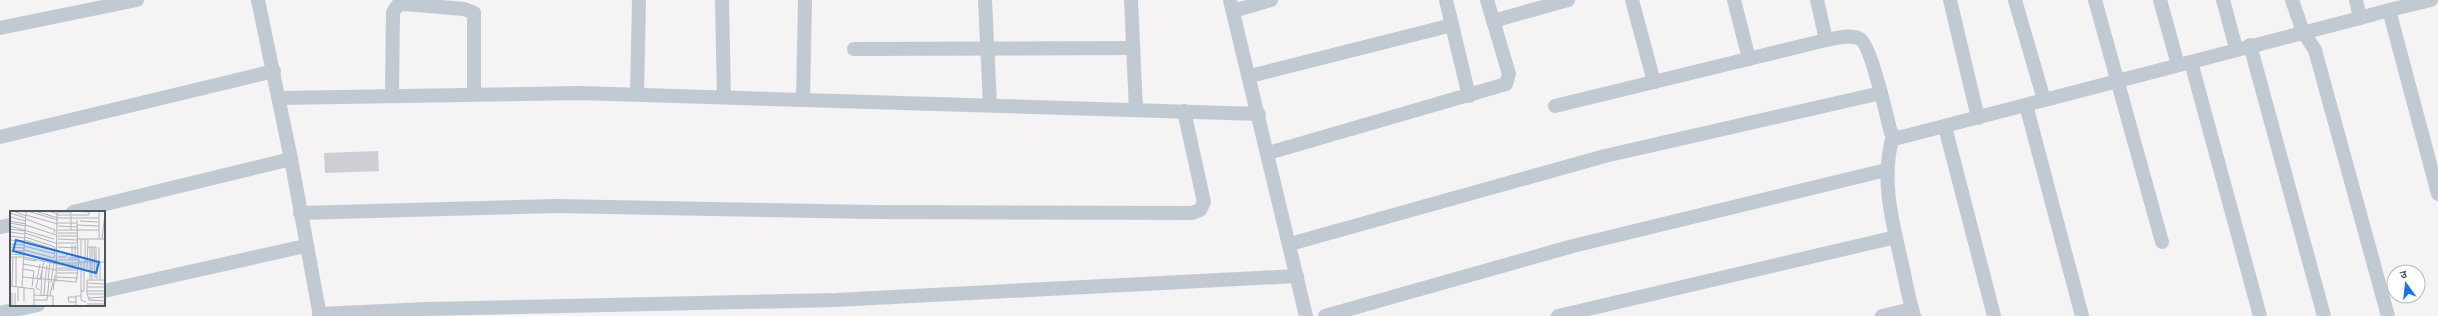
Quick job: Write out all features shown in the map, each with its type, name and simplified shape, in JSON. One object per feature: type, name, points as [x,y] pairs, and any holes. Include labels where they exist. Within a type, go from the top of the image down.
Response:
[{"type":"street","points":[[0,28],[137,0]]},
{"type":"street","points":[[258,0],[274,71],[291,159],[305,246],[320,315],[426,309],[836,300],[1297,276]]},
{"type":"street","points":[[637,94],[639,0]]},
{"type":"street","points":[[722,0],[724,97]]},
{"type":"street","points":[[803,100],[805,0]]},
{"type":"street","points":[[985,0],[986,48],[990,105]]},
{"type":"street","points":[[1130,0],[1136,110]]},
{"type":"street","points":[[1270,0],[1232,6],[1250,76],[1306,316]]},
{"type":"street","points":[[1446,0],[1469,96]]},
{"type":"street","points":[[1268,153],[1469,96],[1506,84],[1509,78],[1487,0]]},
{"type":"street","points":[[1493,21],[1532,5],[1568,0]]},
{"type":"street","points":[[1632,0],[1654,82]]},
{"type":"street","points":[[1734,0],[1749,59]]},
{"type":"street","points":[[1817,0],[1826,40]]},
{"type":"street","points":[[1950,0],[1978,118]]},
{"type":"street","points":[[2016,0],[2044,100]]},
{"type":"street","points":[[2095,0],[2162,242]]},
{"type":"street","points":[[2160,0],[2184,64],[2260,316]]},
{"type":"street","points":[[2223,0],[2236,48]]},
{"type":"street","points":[[2292,0],[2303,32],[2314,50],[2388,316]]},
{"type":"street","points":[[2356,0],[2360,18]]},
{"type":"street","points":[[1893,136],[1898,138],[1945,127],[2117,80],[2184,64],[2236,48],[2426,1]]},
{"type":"street","points":[[392,96],[393,12],[395,8],[404,4],[464,9],[474,13],[474,94]]},
{"type":"street","points":[[2389,10],[2438,194]]},
{"type":"street","points":[[1250,76],[1452,25]]},
{"type":"street","points":[[1555,106],[1826,40],[1852,37],[1860,39],[1864,43],[1893,136],[1887,155],[1886,170],[1889,203],[1913,313],[1882,316]]},
{"type":"street","points":[[2250,45],[2324,316]]},
{"type":"street","points":[[854,49],[1133,48]]},
{"type":"street","points":[[0,137],[274,71]]},
{"type":"street","points":[[1290,244],[1605,156],[1880,93]]},
{"type":"street","points":[[279,98],[474,94],[637,94],[1259,114]]},
{"type":"street","points":[[2026,105],[2082,316]]},
{"type":"street","points":[[300,213],[558,206],[873,212],[1192,213],[1203,207],[1204,202],[1184,111]]},
{"type":"street","points":[[1945,127],[1994,316]]},
{"type":"street","points":[[77,211],[291,159]]},
{"type":"street","points":[[1325,316],[1574,246],[1886,170]]},
{"type":"street","points":[[0,227],[10,225]]},
{"type":"street","points":[[1558,316],[1896,237]]},
{"type":"street","points":[[105,290],[305,246]]},
{"type":"street","points":[[0,313],[33,306]]},
{"type":"building","points":[[378,151],[379,171],[325,173],[324,153]]}]
